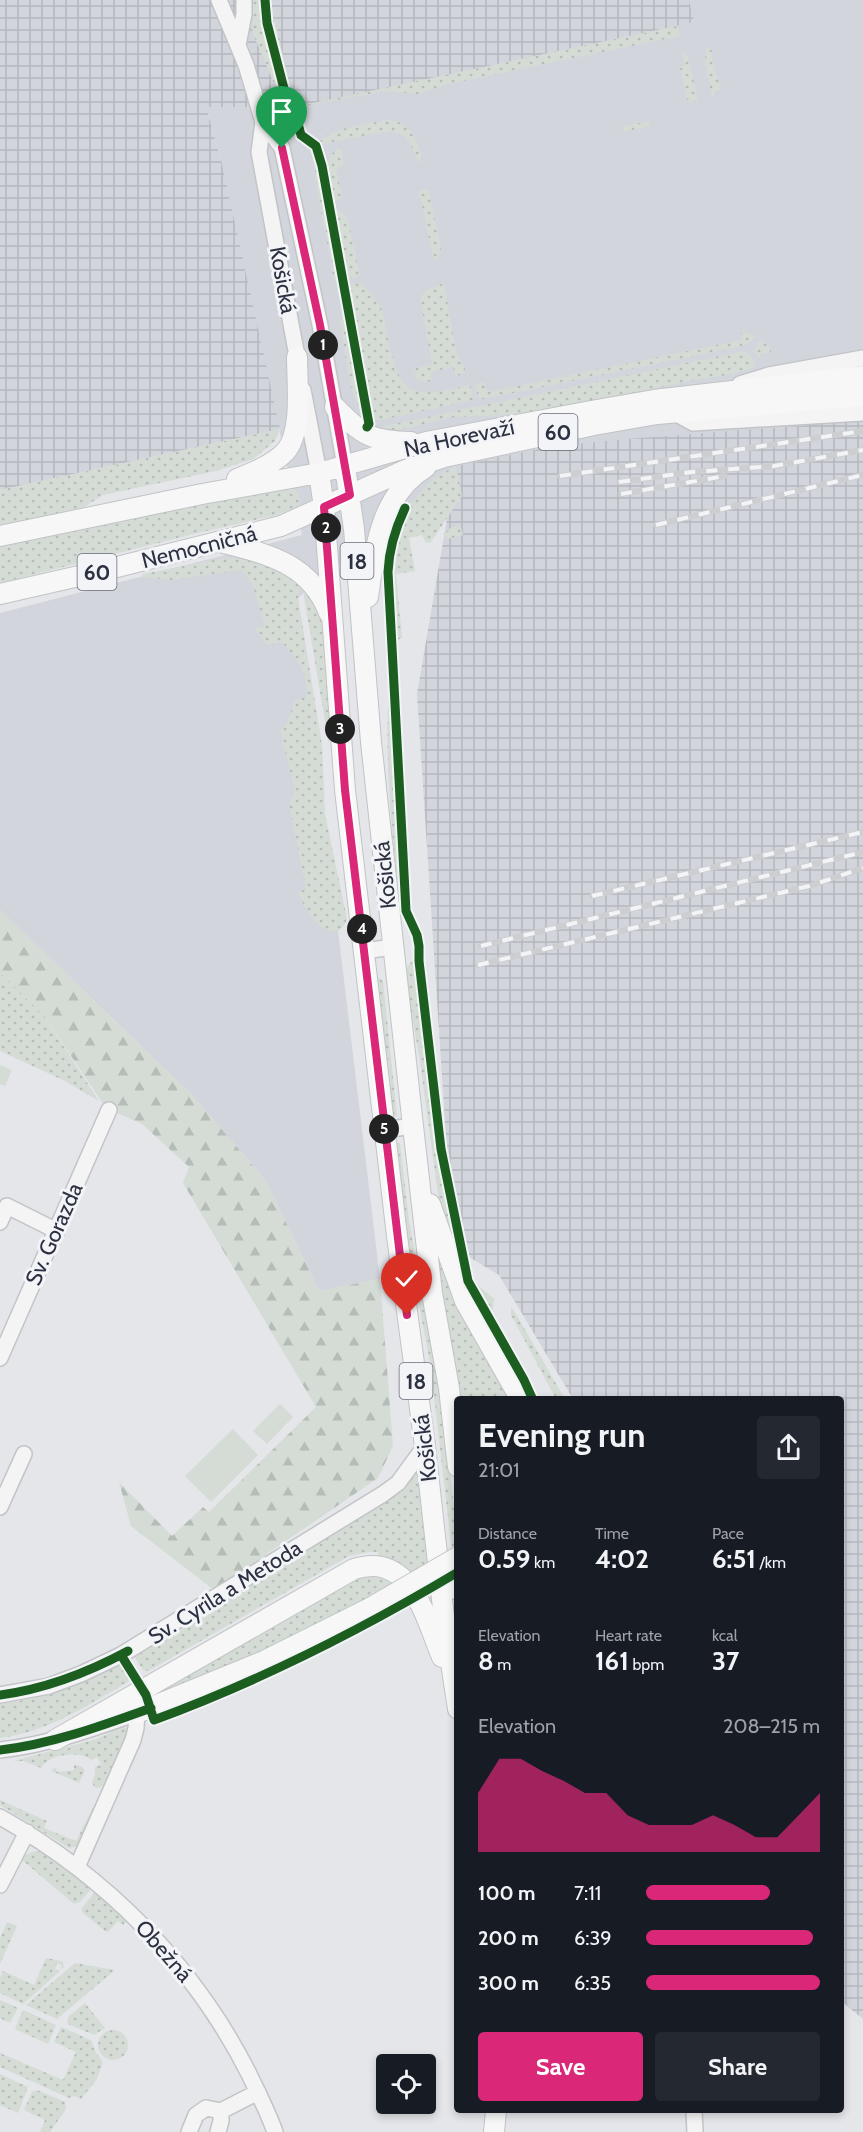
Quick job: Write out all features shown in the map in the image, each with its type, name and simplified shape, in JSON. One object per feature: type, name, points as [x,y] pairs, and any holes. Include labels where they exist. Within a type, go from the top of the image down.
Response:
[{"type":"main road","points":[[202,494],[264,467],[284,452],[289,445],[296,424],[297,357]]},
{"type":"main road","name":"Na Horevaží","points":[[345,467],[426,442],[643,402],[863,376]]},
{"type":"main road","name":"Na Horevaží","points":[[350,495],[424,462],[594,425],[673,412],[863,396]]},
{"type":"main road","points":[[335,407],[358,430],[375,439],[426,442]]},
{"type":"main road","name":"Na Horevaží","points":[[364,628],[376,539],[384,519],[404,486],[419,472],[444,457]]},
{"type":"main road","name":"60","points":[[0,536],[345,467]]},
{"type":"main road","name":"18","points":[[345,467],[350,495]]},
{"type":"main road","name":"18","points":[[319,473],[324,507]]},
{"type":"main road","name":"60","points":[[324,507],[350,495]]},
{"type":"main road","name":"Košická","points":[[350,495],[393,947],[432,1293],[449,1388],[454,1432]]},
{"type":"main road","name":"Košická","points":[[324,507],[345,790],[384,1130],[454,1684]]},
{"type":"main road","name":"Nemocničná","points":[[0,594],[281,526],[324,507]]},
{"type":"main road","points":[[221,542],[275,557],[296,569],[316,589],[327,607],[333,624]]},
{"type":"main road","points":[[418,1168],[465,1301],[519,1396]]},
{"type":"main road","points":[[137,1713],[264,1660],[370,1608],[454,1559]]},
{"type":"main road","points":[[55,1740],[354,1569],[369,1565],[385,1567],[398,1572],[406,1581],[419,1602],[454,1684]]},
{"type":"main road","points":[[439,1572],[454,1586]]},
{"type":"main road","points":[[494,2132],[496,2113]]},
{"type":"street","name":"Košická","points":[[219,0],[254,87],[263,122],[282,148],[318,315],[345,467]]},
{"type":"street","points":[[238,45],[244,14],[244,0]]},
{"type":"street","name":"Košická","points":[[263,122],[259,152],[319,473]]},
{"type":"street","name":"Na Horevaží","points":[[717,392],[769,375],[863,358]]},
{"type":"street","points":[[673,412],[693,423],[863,413]]},
{"type":"street","points":[[364,951],[393,947]]},
{"type":"street","name":"Sv. Gorazda","points":[[0,1358],[109,1110]]},
{"type":"street","points":[[384,1130],[413,1126]]},
{"type":"street","points":[[0,1222],[4,1205],[57,1231]]},
{"type":"street","name":"Sv. Cyrila a Metoda","points":[[0,1695],[49,1686],[81,1674],[128,1651],[383,1494],[398,1483],[425,1446]]},
{"type":"street","points":[[0,1507],[24,1454]]},
{"type":"street","points":[[0,1750],[55,1740],[137,1713],[133,1740],[77,1867]]},
{"type":"street","name":"Obežná","points":[[0,1817],[27,1832],[77,1867],[143,1925],[182,1969],[222,2027],[258,2092],[275,2132]]},
{"type":"street","points":[[0,1885],[27,1832]]},
{"type":"street","points":[[189,2132],[196,2115],[206,2108],[221,2110],[258,2092]]},
{"type":"street","points":[[218,2132],[221,2110]]},
{"type":"street","points":[[694,2113],[695,2132]]},
{"type":"shaded area","points":[[0,0],[689,0],[694,22],[294,108],[206,107],[222,164],[280,429],[0,490]]},
{"type":"shaded area","points":[[689,0],[863,0],[863,421],[456,466],[298,598],[380,1279],[319,1291],[266,1181],[193,1096],[0,910],[0,613],[302,535],[222,164],[206,107],[294,108],[693,22]]},
{"type":"shaded area","points":[[863,421],[863,2019],[844,2004],[844,1396],[571,1396],[499,1275],[469,1257],[447,1153],[417,694],[456,466],[550,447]]},
{"type":"green space","points":[[248,0],[261,0],[283,105],[254,36],[249,17]]},
{"type":"green space","points":[[275,18],[294,107],[678,26],[680,36],[448,84],[419,94],[385,91],[294,108],[272,21]]},
{"type":"green space","points":[[711,47],[714,69],[721,88],[712,97],[705,62],[706,50]]},
{"type":"green space","points":[[682,52],[688,56],[698,100],[688,102],[680,67],[685,65]]},
{"type":"green space","points":[[387,120],[395,121],[408,128],[416,140],[423,162],[419,161],[406,137],[392,131],[318,143],[332,133],[341,130]]},
{"type":"green space","points":[[649,121],[650,126],[623,132],[622,127]]},
{"type":"green space","points":[[341,147],[344,166],[336,168],[342,197],[331,202],[327,164],[334,152]]},
{"type":"green space","points":[[317,164],[339,280],[336,282],[315,178]]},
{"type":"green space","points":[[428,189],[441,248],[438,259],[434,261],[419,191]]},
{"type":"green space","points":[[340,210],[348,219],[360,276],[347,279],[333,213]]},
{"type":"green space","points":[[361,283],[381,308],[392,356],[403,382],[411,389],[421,392],[470,385],[473,400],[381,420],[375,420],[368,413],[346,290],[348,285]]},
{"type":"green space","points":[[444,283],[456,351],[466,371],[456,377],[453,367],[431,372],[432,381],[424,382],[414,377],[417,374],[412,369],[432,364],[420,298],[425,291]]},
{"type":"green space","points":[[346,318],[360,398],[365,413],[355,399],[348,371],[340,319]]},
{"type":"green space","points":[[742,331],[756,336],[747,344],[738,347],[483,399],[479,398],[476,390],[476,384],[484,382],[488,392],[741,340]]},
{"type":"green space","points":[[761,340],[772,353],[760,354],[760,359],[754,350]]},
{"type":"green space","points":[[744,351],[751,356],[756,367],[733,374],[528,414],[455,417],[384,433],[375,428]]},
{"type":"green space","points":[[280,429],[275,441],[253,459],[216,471],[103,495],[84,507],[0,528],[0,490]]},
{"type":"green space","points":[[456,466],[462,496],[431,542],[426,543],[422,535],[409,538],[415,571],[396,574],[402,638],[397,640],[399,664],[396,663],[390,571],[393,545],[402,520],[417,496],[435,478]]},
{"type":"green space","points":[[281,488],[298,490],[301,505],[277,515],[0,583],[0,544]]},
{"type":"green space","points":[[454,525],[461,528],[463,535],[448,539],[444,536],[445,533]]},
{"type":"green space","points":[[386,540],[389,543],[384,569],[391,658],[387,650],[382,574]]},
{"type":"green space","points":[[225,558],[246,559],[265,564],[300,584],[298,598],[322,745],[325,814],[347,919],[341,929],[334,932],[319,925],[306,908],[298,892],[306,889],[289,805],[295,790],[280,731],[288,721],[295,700],[307,697],[301,667],[282,642],[269,645],[264,642],[255,628],[265,626],[252,583],[242,570],[170,580],[142,577],[143,574]]},
{"type":"green space","points":[[304,589],[317,609],[325,639],[329,676],[329,745],[304,597]]},
{"type":"green space","points":[[391,689],[403,898],[399,905],[397,903],[388,771],[388,718]]},
{"type":"green space","points":[[0,910],[193,1096],[266,1181],[319,1291],[380,1279],[393,1446],[378,1478],[214,1590],[131,1526],[119,1482],[172,1536],[203,1507],[209,1512],[316,1407],[183,1183],[189,1167],[142,1124],[106,1108],[44,1016],[0,973]]},
{"type":"green space","points":[[415,957],[437,1153],[457,1252],[441,1216],[419,1055],[405,978],[406,969]]},
{"type":"green space","points":[[0,972],[44,1016],[99,1101],[63,1080],[0,1051]]},
{"type":"green space","points":[[379,978],[383,981],[397,1115],[393,1117],[376,981]]},
{"type":"green space","points":[[0,1065],[12,1070],[5,1086],[0,1084]]},
{"type":"green space","points":[[400,1144],[409,1221],[441,1388],[454,1507],[454,1569],[430,1362],[403,1223],[394,1145]]},
{"type":"green space","points":[[435,1254],[437,1254],[462,1310],[510,1396],[458,1396]]},
{"type":"green space","points":[[473,1281],[494,1299],[492,1317],[471,1282]]},
{"type":"green space","points":[[511,1308],[563,1396],[554,1396],[511,1315]]},
{"type":"green space","points":[[280,1404],[293,1417],[267,1444],[253,1431]]},
{"type":"green space","points":[[233,1429],[258,1455],[211,1502],[185,1476]]},
{"type":"green space","points":[[419,1469],[435,1612],[419,1585],[406,1570],[398,1564],[379,1557],[378,1552],[369,1552],[349,1556],[148,1671],[143,1670],[135,1657],[389,1499],[404,1488]]},
{"type":"green space","points":[[360,1572],[380,1573],[393,1583],[337,1616],[248,1658],[157,1696],[153,1689]]},
{"type":"green space","points":[[124,1663],[133,1679],[53,1723],[36,1730],[0,1738],[0,1704],[64,1689]]},
{"type":"green space","points":[[123,1726],[129,1730],[105,1785],[99,1788],[94,1787],[92,1782],[95,1767],[101,1764],[97,1757],[91,1760],[79,1755],[64,1755],[50,1759],[41,1768],[24,1761],[13,1761],[97,1739]]},
{"type":"green space","points":[[74,1765],[81,1766],[85,1770],[79,1783],[52,1771],[56,1768],[57,1772],[74,1770]]},
{"type":"green space","points":[[0,1800],[47,1821],[44,1828],[76,1841],[95,1804],[96,1806],[79,1846],[69,1848],[0,1805]]},
{"type":"green space","points":[[35,1851],[44,1852],[92,1888],[80,1902],[74,1904],[21,1859]]},
{"type":"green space","points":[[95,1892],[127,1920],[123,1925],[118,1921],[108,1932],[83,1913],[81,1909]]},
{"type":"green space","points":[[7,1922],[17,1926],[0,1964],[0,1938]]},
{"type":"green space","points":[[46,1958],[63,1962],[64,1967],[60,1970],[62,1965],[57,1963],[55,1969],[60,1971],[23,2004],[0,1993],[0,1978],[3,1971],[34,1985]]},
{"type":"green space","points":[[75,1963],[115,1970],[57,2019],[26,2005]]},
{"type":"green space","points":[[0,2000],[18,2008],[10,2023],[0,2018]]},
{"type":"green space","points":[[85,2003],[105,2028],[94,2035],[68,2024],[67,2021],[69,2016]]},
{"type":"green space","points":[[23,2010],[56,2025],[48,2044],[15,2029]]},
{"type":"green space","points":[[61,2027],[91,2040],[103,2062],[97,2079],[81,2099],[74,2096],[69,2098],[0,2067],[0,2053],[63,2080],[76,2052],[54,2042]]},
{"type":"green space","points":[[113,2030],[124,2034],[128,2045],[124,2056],[113,2060],[102,2056],[98,2045],[102,2034]]},
{"type":"green space","points":[[0,2074],[28,2087],[18,2113],[0,2105]]},
{"type":"green space","points":[[37,2090],[65,2102],[66,2109],[50,2132],[40,2132],[45,2120],[24,2110],[32,2092]]},
{"type":"railway","points":[[560,476],[863,431]]},
{"type":"railway","points":[[619,482],[692,472],[774,466],[863,450]]},
{"type":"railway","points":[[656,525],[863,475]]},
{"type":"railway","points":[[621,494],[725,476]]},
{"type":"railway","points":[[592,896],[863,832]]},
{"type":"railway","points":[[481,946],[863,852]]},
{"type":"railway","points":[[478,965],[809,886],[863,868]]},
{"type":"cycle path","points":[[265,0],[267,23],[289,108],[297,120],[301,135],[316,146],[322,166],[369,424],[367,427]]},
{"type":"cycle path","points":[[405,508],[393,539],[388,572],[406,911],[417,935],[419,946],[441,1149],[468,1281],[531,1396]]},
{"type":"cycle path","points":[[121,1655],[146,1695],[154,1720],[233,1689],[309,1653],[454,1574]]},
{"type":"cycle path","points":[[0,1695],[34,1689],[66,1679],[128,1651]]},
{"type":"cycle path","points":[[0,1750],[57,1739],[151,1708]]},
{"type":"route","points":[[282,148],[320,325],[350,495],[324,507],[345,790],[407,1315]]}]
